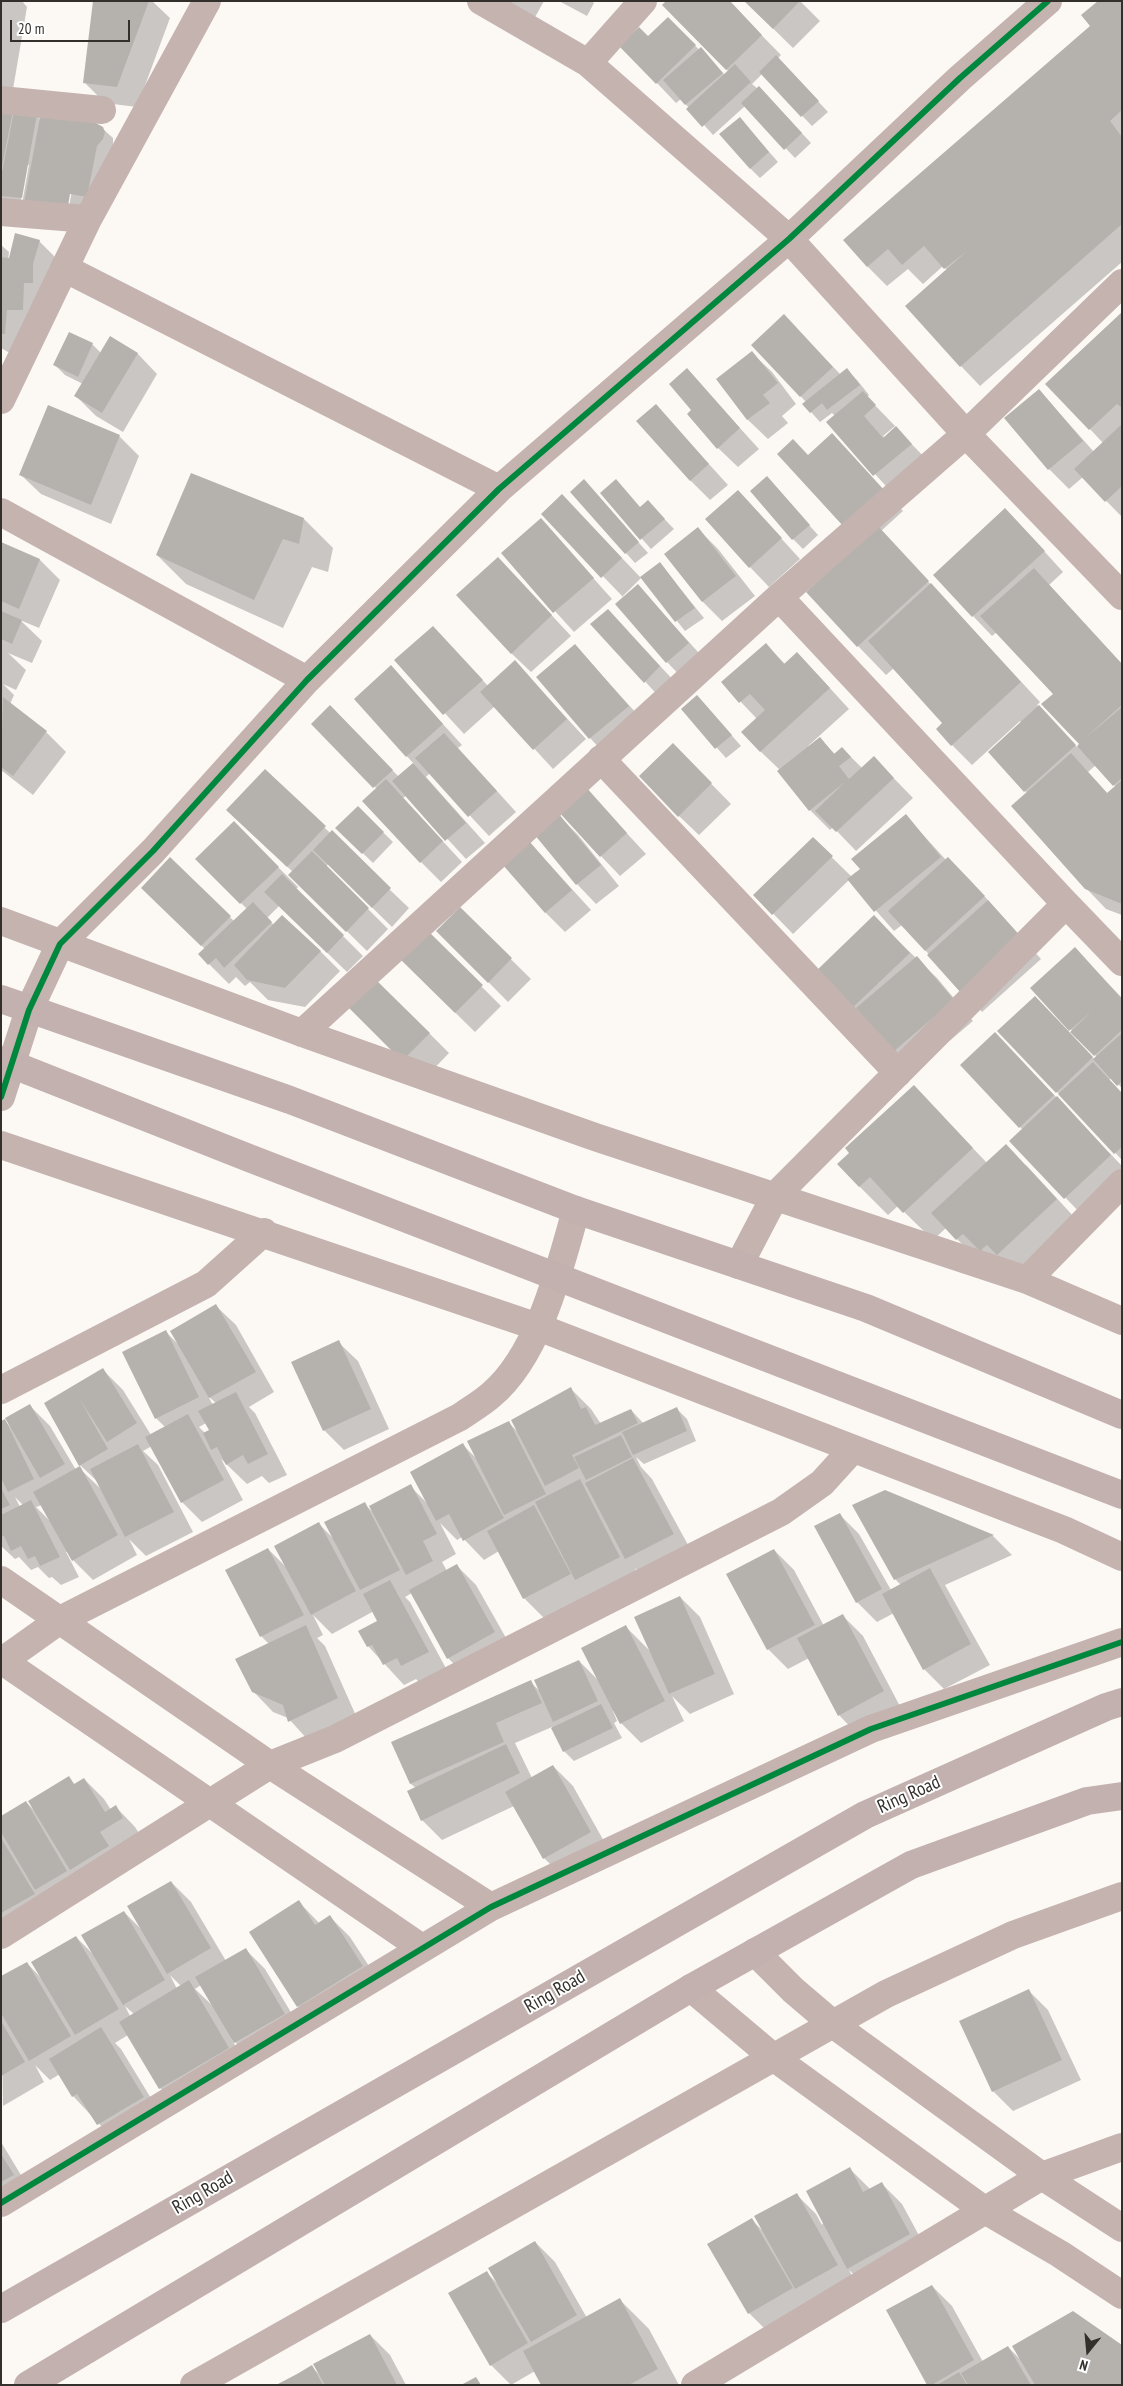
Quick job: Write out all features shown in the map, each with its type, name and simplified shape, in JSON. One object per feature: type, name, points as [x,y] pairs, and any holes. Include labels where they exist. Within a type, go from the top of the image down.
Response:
[{"type":"main road","points":[[1,999],[290,1100],[576,1210],[866,1308],[1122,1416]]},
{"type":"main road","points":[[7,1062],[249,1158],[1122,1495]]},
{"type":"main road","name":"Ring Road","points":[[1,2309],[865,1815],[1106,1706],[1122,1702]]},
{"type":"main road","points":[[28,2385],[691,1988],[911,1865],[1086,1801],[1122,1796]]},
{"type":"street","points":[[1,400],[88,219],[207,1]]},
{"type":"street","points":[[481,1],[588,62],[790,239],[966,434],[1122,596]]},
{"type":"street","points":[[588,62],[643,1]]},
{"type":"street","points":[[1,1097],[7,1062],[60,944],[153,851],[307,680],[499,489],[790,239],[960,78],[1048,1]]},
{"type":"street","points":[[1,100],[102,110]]},
{"type":"street","points":[[1,212],[88,219]]},
{"type":"street","points":[[64,268],[499,489]]},
{"type":"street","points":[[302,1034],[779,597],[966,434],[1122,283]]},
{"type":"street","points":[[1,512],[307,680]]},
{"type":"street","points":[[779,597],[1122,962]]},
{"type":"street","points":[[601,759],[898,1073]]},
{"type":"street","points":[[739,1265],[775,1196],[1066,904]]},
{"type":"street","points":[[1,921],[302,1034],[595,1137],[1028,1280],[1122,1321]]},
{"type":"street","points":[[1,1145],[264,1232],[538,1328],[1064,1530],[1122,1557]]},
{"type":"street","points":[[1028,1280],[1122,1183]]},
{"type":"street","points":[[422,1948],[2,1661],[60,1620],[460,1417],[492,1395],[516,1366],[538,1328],[558,1276],[576,1210]]},
{"type":"street","points":[[1,1390],[206,1284],[264,1232]]},
{"type":"street","points":[[1,1935],[270,1765],[335,1739],[781,1512],[822,1483],[852,1450]]},
{"type":"street","points":[[1,1580],[270,1765],[491,1907]]},
{"type":"street","points":[[1,2203],[491,1907],[871,1729],[1122,1642]]},
{"type":"street","points":[[194,2385],[886,1994],[1013,1935],[1122,1896]]},
{"type":"street","points":[[755,1952],[834,2025],[1042,2176],[1122,2228]]},
{"type":"street","points":[[691,1988],[773,2057],[983,2209],[1060,2254],[1122,2295]]},
{"type":"street","points":[[695,2385],[983,2209],[1042,2176],[1122,2148]]},
{"type":"building","points":[[93,1],[149,1],[117,87],[83,83]]},
{"type":"building","points":[[666,1],[730,1],[762,35],[726,70],[662,5]]},
{"type":"building","points":[[744,1],[800,1],[773,29]]},
{"type":"building","points":[[1098,1],[1122,1],[1122,110],[1110,121],[1122,137],[1122,224],[960,367],[905,306],[967,251],[944,269],[924,246],[902,265],[888,249],[867,267],[843,240],[1090,26],[1081,15]]},
{"type":"building","points":[[668,17],[696,45],[656,84],[619,46],[639,27],[648,36]]},
{"type":"building","points":[[701,47],[723,73],[685,105],[663,80]]},
{"type":"building","points":[[776,55],[819,101],[801,117],[759,72]]},
{"type":"building","points":[[735,64],[751,82],[702,127],[686,109]]},
{"type":"building","points":[[759,86],[802,133],[784,150],[741,103]]},
{"type":"building","points":[[1,109],[13,111],[2,166],[1,166]]},
{"type":"building","points":[[14,111],[37,114],[22,198],[1,196],[1,177]]},
{"type":"building","points":[[41,112],[94,122],[103,127],[105,132],[103,139],[97,146],[87,197],[70,194],[67,212],[24,203]]},
{"type":"building","points":[[740,117],[769,152],[750,169],[719,134]]},
{"type":"building","points":[[15,233],[40,240],[33,264],[33,283],[24,283],[23,310],[7,310],[5,334],[1,334],[1,257],[9,258]]},
{"type":"building","points":[[1122,312],[1122,408],[1117,404],[1089,430],[1045,384]]},
{"type":"building","points":[[784,314],[833,367],[800,397],[751,345]]},
{"type":"building","points":[[69,332],[93,343],[78,377],[53,365]]},
{"type":"building","points":[[110,336],[138,353],[102,413],[74,396]]},
{"type":"building","points":[[752,351],[778,383],[763,395],[770,403],[747,420],[716,379]]},
{"type":"building","points":[[687,368],[740,428],[717,449],[687,414],[691,410],[669,384]]},
{"type":"building","points":[[847,368],[860,385],[827,410],[822,403],[810,413],[802,404]]},
{"type":"building","points":[[1039,389],[1083,441],[1048,470],[1004,418]]},
{"type":"building","points":[[863,391],[876,405],[864,416],[883,438],[896,426],[912,444],[873,476],[826,422]]},
{"type":"building","points":[[656,404],[709,464],[690,481],[636,421]]},
{"type":"building","points":[[48,405],[120,435],[91,505],[19,475]]},
{"type":"building","points":[[1122,424],[1122,486],[1105,502],[1074,469]]},
{"type":"building","points":[[832,433],[885,491],[844,527],[777,454],[793,439],[808,455]]},
{"type":"building","points":[[191,473],[304,518],[299,544],[283,539],[254,600],[156,555]]},
{"type":"building","points":[[767,476],[810,525],[792,540],[750,491]]},
{"type":"building","points":[[584,479],[639,542],[625,554],[570,492]]},
{"type":"building","points":[[616,479],[640,507],[648,500],[665,519],[640,540],[600,493]]},
{"type":"building","points":[[738,490],[782,538],[749,568],[705,519]]},
{"type":"building","points":[[562,494],[622,558],[601,578],[541,514]]},
{"type":"building","points":[[1005,508],[1045,551],[972,617],[933,575]]},
{"type":"building","points":[[541,518],[594,578],[553,613],[501,553]]},
{"type":"building","points":[[878,526],[929,581],[857,647],[806,592]]},
{"type":"building","points":[[698,527],[736,576],[702,602],[664,554]]},
{"type":"building","points":[[1,542],[40,559],[19,609],[1,601]]},
{"type":"building","points":[[498,557],[552,615],[511,654],[456,595]]},
{"type":"building","points":[[660,562],[695,608],[675,622],[640,577]]},
{"type":"building","points":[[1034,568],[1122,664],[1122,705],[1084,739],[1122,707],[1122,778],[1113,786],[1077,746],[1079,744],[1041,704],[1053,694],[980,616]]},
{"type":"building","points":[[931,583],[1021,682],[951,746],[936,729],[942,723],[868,641]]},
{"type":"building","points":[[638,584],[689,643],[666,663],[615,604]]},
{"type":"building","points":[[608,609],[660,666],[644,683],[590,624]]},
{"type":"building","points":[[1,611],[22,620],[12,644],[1,639]]},
{"type":"building","points":[[433,626],[483,680],[443,715],[394,660]]},
{"type":"building","points":[[766,643],[784,664],[797,652],[830,688],[760,752],[741,732],[765,710],[750,694],[739,703],[721,682]]},
{"type":"building","points":[[575,644],[629,706],[589,739],[536,677]]},
{"type":"building","points":[[515,660],[567,719],[533,750],[480,692]]},
{"type":"building","points":[[391,665],[443,724],[406,757],[354,699]]},
{"type":"building","points":[[697,695],[732,735],[715,749],[681,709]]},
{"type":"building","points":[[3,697],[47,731],[13,776],[1,767]]},
{"type":"building","points":[[330,705],[393,770],[373,788],[311,724]]},
{"type":"building","points":[[1039,705],[1076,745],[1024,792],[988,752]]},
{"type":"building","points":[[444,733],[497,791],[468,817],[415,758]]},
{"type":"building","points":[[820,737],[834,754],[842,747],[851,757],[839,766],[849,779],[874,756],[894,778],[836,832],[815,811],[845,782],[809,811],[777,771]]},
{"type":"building","points":[[673,743],[712,783],[678,817],[639,776]]},
{"type":"building","points":[[1071,753],[1107,793],[1122,780],[1122,904],[1085,889],[1011,806]]},
{"type":"building","points":[[413,763],[466,823],[445,841],[392,781]]},
{"type":"building","points":[[265,769],[326,826],[287,867],[226,810]]},
{"type":"building","points":[[386,779],[443,841],[420,863],[362,801]]},
{"type":"building","points":[[585,786],[627,833],[600,857],[557,810]]},
{"type":"building","points":[[358,806],[384,832],[362,854],[335,828]]},
{"type":"building","points":[[558,813],[601,865],[576,885],[534,834]]},
{"type":"building","points":[[906,814],[941,857],[874,912],[847,879],[860,869],[851,859]]},
{"type":"building","points":[[234,821],[279,867],[240,904],[195,859]]},
{"type":"building","points":[[332,830],[391,888],[372,908],[313,850]]},
{"type":"building","points":[[813,837],[833,856],[772,915],[753,895]]},
{"type":"building","points":[[529,841],[572,890],[545,913],[502,864]]},
{"type":"building","points":[[312,851],[369,908],[346,932],[288,875]]},
{"type":"building","points":[[170,857],[231,916],[201,946],[141,888]]},
{"type":"building","points":[[948,857],[985,896],[925,951],[888,911]]},
{"type":"building","points":[[282,874],[344,935],[327,953],[264,892]]},
{"type":"building","points":[[988,900],[1022,938],[961,993],[927,955]]},
{"type":"building","points":[[253,902],[272,922],[224,968],[216,958],[208,965],[198,954]]},
{"type":"building","points":[[460,907],[512,958],[488,983],[436,931]]},
{"type":"building","points":[[282,915],[321,951],[285,988],[247,980],[234,965]]},
{"type":"building","points":[[874,915],[910,953],[849,1011],[813,974]]},
{"type":"building","points":[[428,931],[483,985],[455,1013],[400,959]]},
{"type":"building","points":[[1075,947],[1122,999],[1122,1030],[1094,1056],[1070,1032],[1092,1011],[1069,1031],[1030,988]]},
{"type":"building","points":[[917,956],[954,1000],[893,1052],[856,1008]]},
{"type":"building","points":[[374,978],[430,1033],[402,1061],[347,1006]]},
{"type":"building","points":[[1035,996],[1093,1057],[1056,1093],[997,1031]]},
{"type":"building","points":[[995,1032],[1054,1095],[1019,1128],[960,1065]]},
{"type":"building","points":[[1122,1033],[1122,1081],[1117,1086],[1093,1059]]},
{"type":"building","points":[[1093,1062],[1122,1093],[1122,1147],[1114,1154],[1058,1094]]},
{"type":"building","points":[[914,1085],[973,1148],[903,1213],[870,1177],[859,1187],[837,1164],[849,1153],[845,1148]]},
{"type":"building","points":[[1057,1096],[1111,1155],[1064,1199],[1009,1141]]},
{"type":"building","points":[[1006,1144],[1057,1199],[997,1255],[987,1245],[980,1251],[963,1234],[956,1240],[931,1213]]},
{"type":"building","points":[[216,1304],[256,1372],[209,1398],[170,1331]]},
{"type":"building","points":[[166,1330],[199,1397],[155,1419],[122,1352]]},
{"type":"building","points":[[339,1340],[371,1409],[323,1431],[291,1362]]},
{"type":"building","points":[[103,1368],[137,1423],[107,1442],[79,1398],[108,1449],[79,1466],[44,1403]]},
{"type":"building","points":[[571,1387],[581,1409],[586,1407],[595,1425],[631,1409],[638,1423],[572,1455],[579,1468],[545,1486],[511,1420]]},
{"type":"building","points":[[236,1392],[268,1454],[248,1464],[243,1455],[226,1465],[217,1447],[211,1450],[203,1433],[209,1430],[198,1411]]},
{"type":"building","points":[[30,1404],[65,1464],[40,1478],[5,1418]]},
{"type":"building","points":[[677,1407],[687,1431],[633,1455],[622,1432]]},
{"type":"building","points":[[188,1414],[224,1480],[181,1503],[145,1437]]},
{"type":"building","points":[[5,1419],[34,1479],[8,1492],[1,1478],[1,1421]]},
{"type":"building","points":[[509,1421],[546,1494],[504,1515],[467,1441]]},
{"type":"building","points":[[621,1435],[632,1457],[586,1480],[574,1457]]},
{"type":"building","points":[[463,1443],[504,1518],[463,1541],[449,1514],[436,1521],[410,1472]]},
{"type":"building","points":[[138,1444],[174,1512],[125,1537],[90,1469]]},
{"type":"building","points":[[633,1458],[674,1534],[625,1559],[585,1483]]},
{"type":"building","points":[[80,1466],[118,1535],[72,1561],[33,1492]]},
{"type":"building","points":[[580,1479],[620,1557],[575,1580],[535,1502]]},
{"type":"building","points":[[411,1484],[437,1534],[423,1541],[433,1561],[406,1575],[369,1506]]},
{"type":"building","points":[[1,1488],[10,1505],[1,1509]]},
{"type":"building","points":[[885,1490],[994,1535],[894,1580],[852,1505]]},
{"type":"building","points":[[31,1500],[60,1557],[40,1566],[35,1556],[28,1559],[21,1546],[11,1551],[4,1536],[1,1537],[1,1515]]},
{"type":"building","points":[[365,1502],[400,1570],[360,1590],[324,1522]]},
{"type":"building","points":[[534,1505],[571,1574],[523,1599],[487,1531]]},
{"type":"building","points":[[840,1513],[882,1589],[856,1603],[814,1526]]},
{"type":"building","points":[[319,1522],[356,1591],[311,1615],[274,1546]]},
{"type":"building","points":[[268,1548],[304,1615],[260,1637],[225,1570]]},
{"type":"building","points":[[774,1549],[815,1625],[767,1650],[726,1574]]},
{"type":"building","points":[[457,1564],[495,1632],[447,1659],[409,1590]]},
{"type":"building","points":[[930,1568],[971,1644],[923,1670],[882,1594]]},
{"type":"building","points":[[390,1580],[429,1652],[401,1666],[397,1658],[383,1665],[372,1645],[367,1647],[358,1631],[377,1621],[363,1594]]},
{"type":"building","points":[[680,1596],[715,1674],[669,1694],[634,1617]]},
{"type":"building","points":[[843,1614],[884,1691],[838,1716],[797,1638]]},
{"type":"building","points":[[306,1625],[338,1698],[288,1722],[283,1705],[252,1692],[235,1659]]},
{"type":"building","points":[[626,1625],[665,1701],[620,1724],[581,1648]]},
{"type":"building","points":[[579,1660],[598,1701],[553,1722],[534,1680]]},
{"type":"building","points":[[531,1680],[542,1703],[496,1723],[504,1742],[410,1784],[391,1742]]},
{"type":"building","points":[[601,1704],[613,1728],[563,1752],[551,1728]]},
{"type":"building","points":[[506,1744],[520,1773],[421,1821],[407,1791]]},
{"type":"building","points":[[553,1765],[591,1832],[543,1859],[505,1792]]},
{"type":"building","points":[[69,1776],[74,1784],[84,1778],[105,1812],[116,1805],[123,1818],[100,1832],[109,1846],[70,1870],[28,1801]]},
{"type":"building","points":[[26,1801],[67,1871],[35,1890],[1,1832],[1,1816]]},
{"type":"building","points":[[1,1838],[35,1894],[1,1913]]},
{"type":"building","points":[[171,1881],[211,1948],[167,1974],[127,1906]]},
{"type":"building","points":[[299,1900],[315,1925],[330,1915],[363,1966],[297,2007],[249,1932]]},
{"type":"building","points":[[124,1911],[165,1980],[123,2005],[81,1935]]},
{"type":"building","points":[[76,1936],[119,2009],[75,2035],[31,1962]]},
{"type":"building","points":[[246,1948],[285,2014],[234,2043],[195,1977]]},
{"type":"building","points":[[27,1962],[71,2036],[29,2061],[1,2013],[1,1976]]},
{"type":"building","points":[[189,1980],[229,2048],[159,2089],[119,2022]]},
{"type":"building","points":[[1029,1989],[1062,2060],[992,2092],[959,2021]]},
{"type":"building","points":[[1,2021],[25,2062],[1,2076]]},
{"type":"building","points":[[101,2027],[144,2097],[97,2125],[77,2094],[72,2097],[49,2059]]},
{"type":"building","points":[[1,2154],[14,2175],[1,2182]]},
{"type":"building","points":[[850,2167],[863,2192],[882,2182],[910,2234],[847,2269],[806,2191]]},
{"type":"building","points":[[797,2193],[838,2265],[795,2289],[754,2216]]},
{"type":"building","points":[[752,2218],[793,2288],[748,2314],[707,2244]]},
{"type":"building","points":[[535,2241],[577,2315],[531,2342],[488,2268]]},
{"type":"building","points":[[487,2271],[528,2343],[490,2366],[448,2293]]},
{"type":"building","points":[[932,2285],[974,2360],[932,2385],[927,2385],[886,2310]]},
{"type":"building","points":[[620,2298],[658,2369],[629,2385],[541,2385],[523,2351]]},
{"type":"building","points":[[1073,2311],[1122,2345],[1122,2385],[1035,2385],[1012,2346]]},
{"type":"building","points":[[370,2334],[397,2385],[325,2385],[313,2364]]},
{"type":"building","points":[[1008,2346],[1031,2385],[968,2385],[961,2373]]},
{"type":"building","points":[[312,2365],[323,2385],[276,2385],[297,2374]]},
{"type":"building","points":[[959,2372],[967,2385],[937,2385]]},
{"type":"building","points":[[476,2377],[481,2385],[461,2385]]},
{"type":"cycle path","points":[[1,1097],[29,1010],[60,944],[153,851],[307,680],[499,489],[789,239],[960,78],[1048,1]]},
{"type":"cycle path","points":[[1,2203],[491,1907],[871,1729],[1122,1642]]}]
